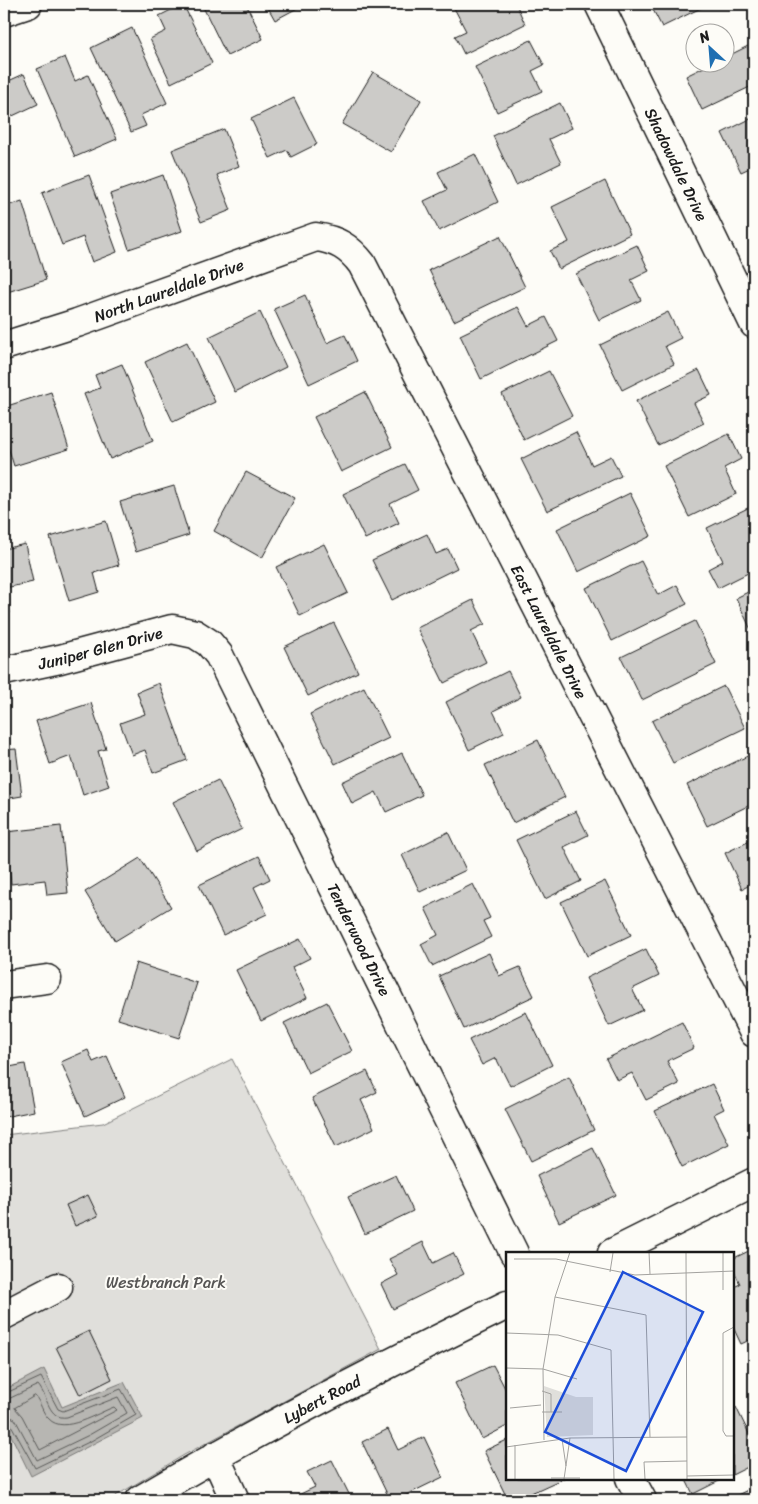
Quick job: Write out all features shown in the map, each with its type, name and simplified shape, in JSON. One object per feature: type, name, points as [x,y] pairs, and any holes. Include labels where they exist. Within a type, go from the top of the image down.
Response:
[{"type":"street","points":[[4,12],[28,4]]},
{"type":"street","name":"Shadowdale Drive","points":[[599,4],[754,324]]},
{"type":"street","name":"North Laureldale Drive","points":[[4,346],[77,323],[292,244],[316,237],[334,240]]},
{"type":"street","name":"East Laureldale Drive","points":[[334,240],[352,250],[362,264],[754,1033]]},
{"type":"street","name":"Juniper Glen Drive","points":[[4,671],[60,659],[172,629],[195,634]]},
{"type":"street","name":"Tenderwood Drive","points":[[195,634],[209,643],[219,655],[514,1252]]},
{"type":"street","points":[[4,985],[48,979]]},
{"type":"street","points":[[614,1252],[754,1182]]},
{"type":"street","points":[[4,1315],[58,1288]]},
{"type":"street","name":"Lybert Road","points":[[151,1498],[215,1456],[377,1368],[506,1305]]},
{"type":"street","points":[[215,1456],[235,1500]]},
{"type":"street","points":[[631,1479],[642,1500]]},
{"type":"green space","name":"Westbranch Park","points":[[232,1059],[381,1349],[184,1455],[109,1500],[4,1500],[4,1135],[103,1123]]},
{"type":"water","points":[[44,1369],[62,1407],[124,1382],[143,1418],[31,1476],[4,1421],[4,1390]]},
{"type":"building","points":[[183,4],[212,63],[171,83],[150,39],[166,31],[159,16]]},
{"type":"building","points":[[209,4],[246,4],[263,39],[227,56],[203,7]]},
{"type":"building","points":[[266,4],[305,4],[275,20]]},
{"type":"building","points":[[452,4],[516,4],[525,24],[464,54],[455,36],[466,31]]},
{"type":"building","points":[[650,4],[709,4],[662,27]]},
{"type":"building","points":[[132,28],[167,103],[141,115],[146,126],[131,132],[91,48]]},
{"type":"building","points":[[531,40],[544,65],[532,71],[542,91],[497,112],[475,67]]},
{"type":"building","points":[[754,43],[754,85],[702,110],[686,76],[694,72],[736,72],[736,52]]},
{"type":"building","points":[[65,57],[75,81],[88,75],[117,139],[75,157],[37,69]]},
{"type":"building","points":[[373,72],[421,100],[391,152],[342,124]]},
{"type":"building","points":[[24,74],[38,104],[4,120],[4,83]]},
{"type":"building","points":[[294,98],[317,144],[291,157],[287,150],[270,158],[251,119]]},
{"type":"building","points":[[560,103],[572,128],[549,139],[561,163],[516,185],[493,136]]},
{"type":"building","points":[[754,117],[754,166],[741,172],[722,133]]},
{"type":"building","points":[[224,129],[239,166],[217,175],[231,210],[201,222],[172,150]]},
{"type":"building","points":[[475,154],[498,202],[439,231],[424,201],[447,190],[438,172]]},
{"type":"building","points":[[89,175],[117,252],[92,262],[83,237],[62,245],[42,193]]},
{"type":"building","points":[[163,175],[182,231],[129,249],[110,194]]},
{"type":"building","points":[[605,181],[630,234],[559,269],[550,251],[569,242],[552,207]]},
{"type":"building","points":[[22,201],[46,280],[4,293],[4,228],[8,227],[4,207]]},
{"type":"building","points":[[500,236],[525,287],[454,321],[429,270]]},
{"type":"building","points":[[637,245],[649,271],[631,280],[641,300],[599,320],[576,274]]},
{"type":"building","points":[[305,295],[327,343],[345,335],[357,361],[309,384],[274,309]]},
{"type":"building","points":[[518,307],[528,326],[546,317],[558,341],[481,379],[460,335]]},
{"type":"building","points":[[260,312],[286,367],[235,392],[209,337]]},
{"type":"building","points":[[668,312],[681,338],[665,346],[674,364],[622,390],[600,345]]},
{"type":"building","points":[[187,342],[215,402],[173,422],[145,362]]},
{"type":"building","points":[[122,364],[153,441],[110,459],[84,394],[100,388],[95,375]]},
{"type":"building","points":[[699,370],[711,395],[694,403],[704,423],[658,445],[636,401]]},
{"type":"building","points":[[549,371],[572,416],[524,440],[502,394]]},
{"type":"building","points":[[51,392],[69,449],[14,466],[4,434],[4,407]]},
{"type":"building","points":[[365,392],[392,447],[341,472],[314,417]]},
{"type":"building","points":[[576,432],[592,465],[611,456],[621,476],[547,511],[521,459]]},
{"type":"building","points":[[729,434],[741,459],[724,468],[736,494],[689,517],[664,466]]},
{"type":"building","points":[[405,464],[418,490],[390,504],[399,523],[365,539],[343,494]]},
{"type":"building","points":[[246,472],[295,498],[262,558],[214,531]]},
{"type":"building","points":[[174,486],[189,535],[136,552],[120,502]]},
{"type":"building","points":[[630,493],[651,536],[578,572],[557,529]]},
{"type":"building","points":[[754,505],[754,570],[718,588],[708,569],[723,561],[707,528]]},
{"type":"building","points":[[106,521],[119,565],[94,573],[99,592],[69,601],[50,537]]},
{"type":"building","points":[[427,534],[436,554],[448,549],[457,568],[392,600],[372,560]]},
{"type":"building","points":[[25,544],[33,582],[5,588],[10,613],[4,614],[4,549]]},
{"type":"building","points":[[324,544],[348,593],[300,616],[276,567]]},
{"type":"building","points":[[641,561],[658,595],[677,585],[687,604],[612,641],[586,588]]},
{"type":"building","points":[[754,589],[754,636],[736,598]]},
{"type":"building","points":[[473,600],[485,624],[471,631],[486,662],[444,683],[417,628]]},
{"type":"building","points":[[695,621],[716,664],[642,700],[621,657]]},
{"type":"building","points":[[334,623],[358,672],[308,696],[284,647]]},
{"type":"building","points":[[508,671],[521,697],[493,711],[504,733],[469,750],[446,702]]},
{"type":"building","points":[[159,683],[187,760],[153,773],[145,750],[132,755],[120,723],[145,714],[137,692]]},
{"type":"building","points":[[724,686],[745,728],[673,763],[652,721]]},
{"type":"building","points":[[364,687],[389,738],[335,764],[310,714]]},
{"type":"building","points":[[91,703],[106,749],[98,751],[109,786],[83,795],[71,756],[50,764],[36,721]]},
{"type":"building","points":[[538,740],[565,797],[513,823],[485,765]]},
{"type":"building","points":[[16,749],[22,796],[4,799],[4,750]]},
{"type":"building","points":[[402,753],[422,795],[386,812],[376,792],[352,804],[342,782]]},
{"type":"building","points":[[754,753],[754,803],[707,826],[687,785]]},
{"type":"building","points":[[218,780],[242,829],[197,851],[173,802]]},
{"type":"building","points":[[576,811],[588,835],[564,847],[581,881],[545,899],[516,840]]},
{"type":"building","points":[[61,826],[68,893],[47,895],[45,880],[11,884],[6,832]]},
{"type":"building","points":[[448,832],[466,870],[420,892],[402,855]]},
{"type":"building","points":[[754,839],[754,883],[742,889],[725,853]]},
{"type":"building","points":[[259,856],[270,879],[254,887],[267,914],[223,935],[199,885]]},
{"type":"building","points":[[140,858],[171,907],[115,941],[85,892]]},
{"type":"building","points":[[605,881],[631,935],[587,956],[561,902]]},
{"type":"building","points":[[473,884],[490,918],[483,921],[491,937],[432,966],[421,944],[438,935],[425,908]]},
{"type":"building","points":[[300,939],[310,958],[292,967],[307,998],[261,1021],[236,970]]},
{"type":"building","points":[[646,949],[659,976],[632,989],[643,1010],[609,1026],[586,978]]},
{"type":"building","points":[[489,953],[499,976],[520,967],[534,996],[464,1029],[439,976]]},
{"type":"building","points":[[136,963],[197,983],[179,1038],[118,1019]]},
{"type":"building","points":[[327,1002],[352,1051],[308,1073],[284,1023]]},
{"type":"building","points":[[526,1012],[552,1065],[510,1086],[496,1058],[482,1065],[469,1040]]},
{"type":"building","points":[[682,1022],[694,1048],[667,1061],[679,1084],[646,1100],[632,1073],[617,1080],[606,1059]]},
{"type":"building","points":[[88,1050],[93,1062],[107,1056],[125,1097],[85,1116],[61,1062]]},
{"type":"building","points":[[25,1064],[34,1111],[4,1117],[4,1068]]},
{"type":"building","points":[[367,1071],[377,1092],[361,1100],[374,1128],[336,1147],[312,1098]]},
{"type":"building","points":[[569,1077],[594,1130],[531,1161],[505,1109]]},
{"type":"building","points":[[712,1084],[724,1109],[714,1114],[729,1144],[682,1167],[655,1111]]},
{"type":"building","points":[[593,1148],[616,1195],[559,1222],[537,1176]]},
{"type":"building","points":[[396,1175],[413,1211],[365,1234],[348,1197]]},
{"type":"building","points":[[88,1195],[98,1216],[75,1226],[66,1205]]},
{"type":"building","points":[[423,1242],[433,1263],[453,1253],[464,1274],[393,1309],[381,1284],[398,1275],[389,1259]]},
{"type":"building","points":[[753,1249],[754,1338],[741,1344],[733,1327],[733,1288],[740,1284],[733,1268],[733,1259]]},
{"type":"building","points":[[89,1331],[112,1379],[80,1395],[56,1347]]},
{"type":"building","points":[[493,1365],[506,1390],[506,1427],[482,1439],[455,1383]]},
{"type":"building","points":[[736,1407],[754,1444],[754,1464],[733,1474],[733,1409]]},
{"type":"building","points":[[388,1429],[398,1450],[424,1437],[443,1477],[396,1500],[390,1500],[362,1442]]},
{"type":"building","points":[[506,1440],[506,1479],[562,1479],[516,1500],[508,1500],[484,1451]]},
{"type":"building","points":[[332,1460],[352,1500],[288,1500],[315,1487],[307,1472]]},
{"type":"building","points":[[686,1479],[723,1479],[693,1494]]},
{"type":"building","points":[[754,1487],[754,1500],[727,1500]]}]
